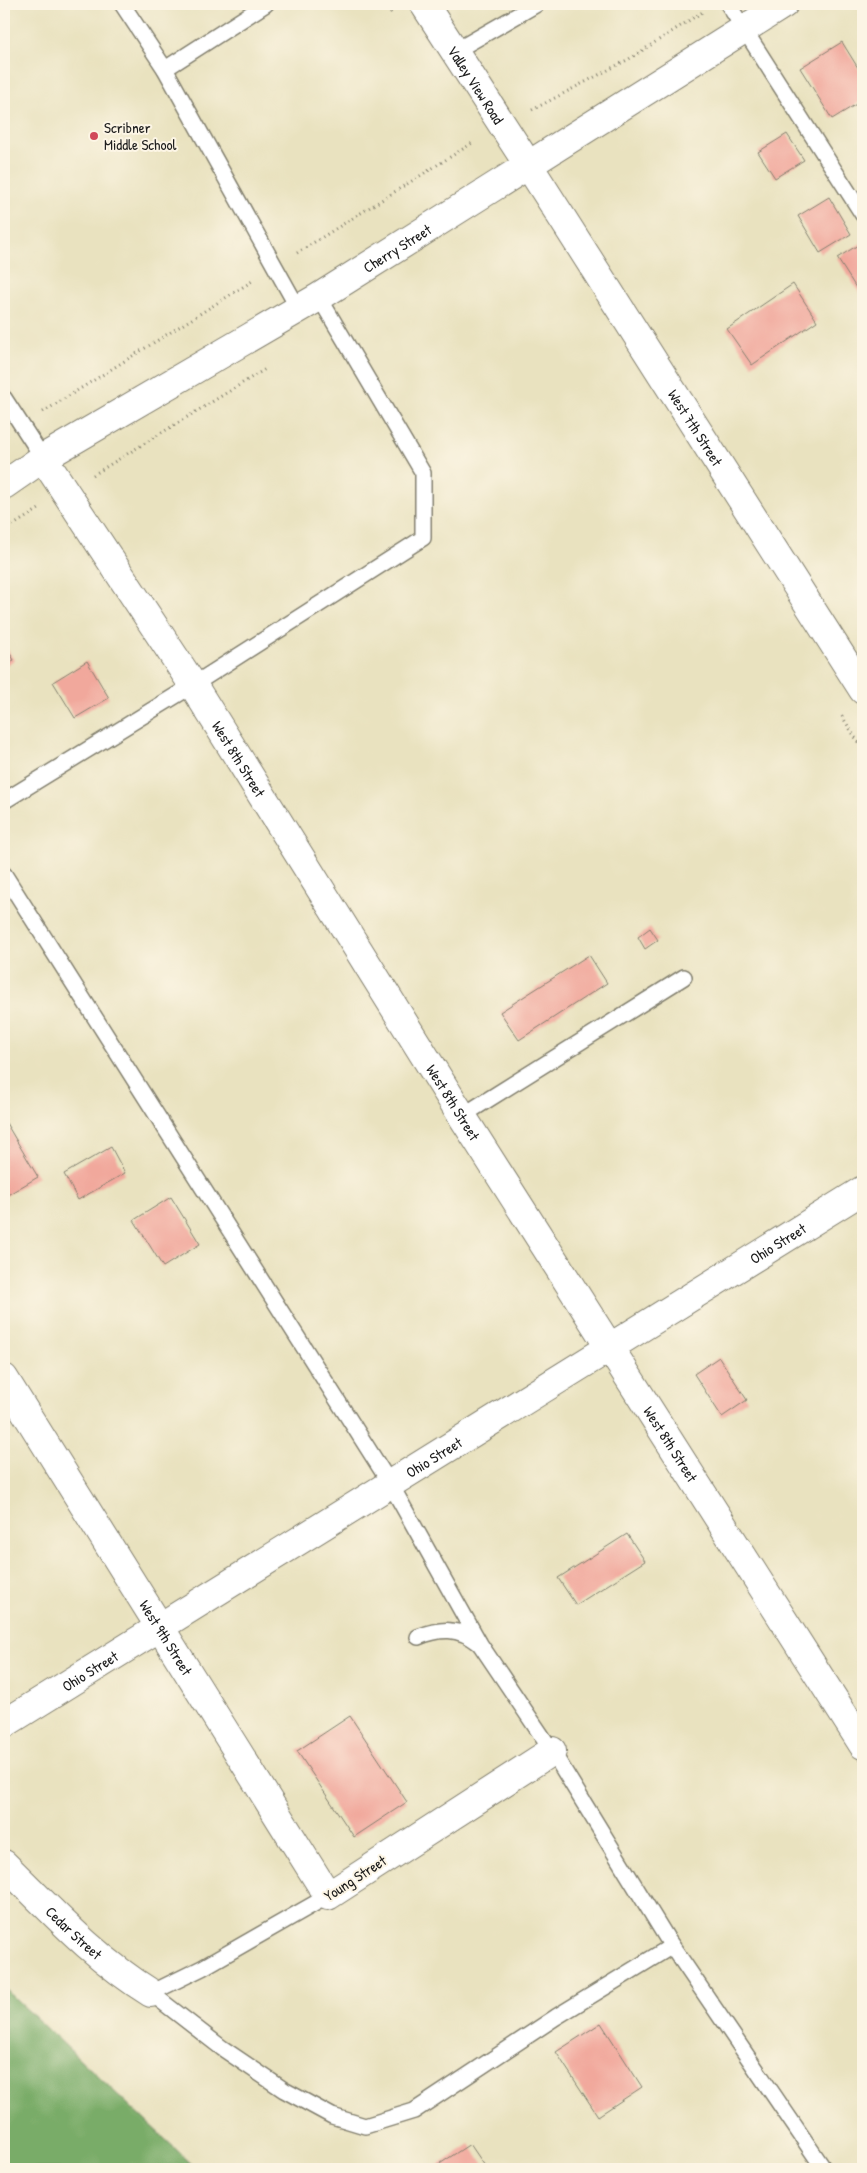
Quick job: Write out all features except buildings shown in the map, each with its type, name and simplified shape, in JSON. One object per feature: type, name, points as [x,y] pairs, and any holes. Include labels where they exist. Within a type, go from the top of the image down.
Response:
[{"type":"street","name":"Valley View Road","points":[[424,4],[529,166]]},
{"type":"street","name":"Cherry Street","points":[[4,485],[43,458],[309,302],[529,166],[784,4]]},
{"type":"street","name":"West 7th Street","points":[[529,166],[863,690]]},
{"type":"street","name":"West 8th Street","points":[[43,458],[193,685],[462,1116],[863,1745]]},
{"type":"street","name":"Ohio Street","points":[[4,1724],[160,1629],[863,1190]]},
{"type":"street","name":"West 9th Street","points":[[4,1378],[328,1896]]},
{"type":"street","name":"Young Street","points":[[328,1896],[552,1751]]},
{"type":"street","name":"Cedar Street","points":[[4,1864],[95,1954],[123,1976],[151,1993]]},
{"type":"lane","points":[[4,801],[193,685],[423,538],[423,473],[309,302],[275,267],[165,69],[122,4]]},
{"type":"lane","points":[[165,69],[266,4]]},
{"type":"lane","points":[[455,51],[537,4]]},
{"type":"lane","points":[[728,4],[863,215]]},
{"type":"lane","points":[[4,398],[43,458]]},
{"type":"lane","points":[[4,874],[391,1485],[480,1644],[552,1751],[672,1946],[824,2169]]},
{"type":"lane","points":[[462,1116],[684,977]]},
{"type":"lane","points":[[418,1637],[435,1631],[452,1630],[467,1634],[480,1644]]},
{"type":"lane","name":"Young Street","points":[[151,1993],[202,1968],[328,1896]]},
{"type":"lane","points":[[151,1993],[222,2048],[284,2090],[332,2116],[365,2126],[414,2111],[556,2017],[672,1946]]},
{"type":"path","points":[[22,426],[473,142],[629,59],[708,9]]},
{"type":"green space","points":[[4,1988],[197,2169],[4,2169]]},
{"type":"place","name":"Scribner Middle School","points":[[94,136]]}]
